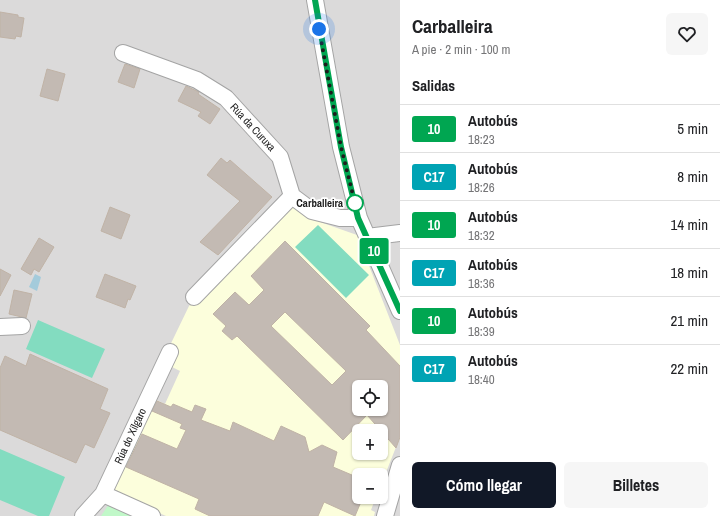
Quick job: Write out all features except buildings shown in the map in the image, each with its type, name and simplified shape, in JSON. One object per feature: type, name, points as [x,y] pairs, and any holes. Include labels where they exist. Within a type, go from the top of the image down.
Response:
[{"type":"street","points":[[315,0],[340,139],[358,218],[400,310]]},
{"type":"street","name":"Rúa da Curuxa","points":[[123,53],[197,80],[226,98],[280,157],[292,196]]},
{"type":"street","points":[[194,297],[292,196],[312,210],[340,218],[358,218]]},
{"type":"street","points":[[367,236],[400,233]]},
{"type":"street","points":[[0,327],[22,326]]},
{"type":"street","name":"Rúa do Xílgaro","points":[[83,516],[102,494],[170,352]]},
{"type":"street","points":[[386,516],[400,465]]},
{"type":"street","points":[[102,494],[152,516]]},
{"type":"shaded area","points":[[0,0],[400,0],[400,516],[0,516]]},
{"type":"shaded area","points":[[291,203],[320,222],[357,235],[400,345],[400,437],[388,468],[352,468],[352,504],[373,504],[371,510],[375,512],[374,516],[166,516],[113,493],[156,400],[165,404],[180,371],[162,362],[189,306]]},
{"type":"green space","points":[[318,225],[369,275],[346,298],[295,247]]},
{"type":"green space","points":[[38,320],[105,349],[92,378],[26,349]]},
{"type":"green space","points":[[0,449],[65,477],[49,516],[38,516],[0,500]]},
{"type":"green space","points":[[109,504],[137,516],[101,516]]},
{"type":"water","points":[[35,274],[41,277],[37,291],[29,287]]},
{"type":"bus line","name":"10","points":[[315,0],[321,44],[341,147],[358,218],[400,311]]},
{"type":"place","name":"Carballeira","points":[[355,203]]},
{"type":"route","points":[[319,29],[341,147],[355,203]]}]
